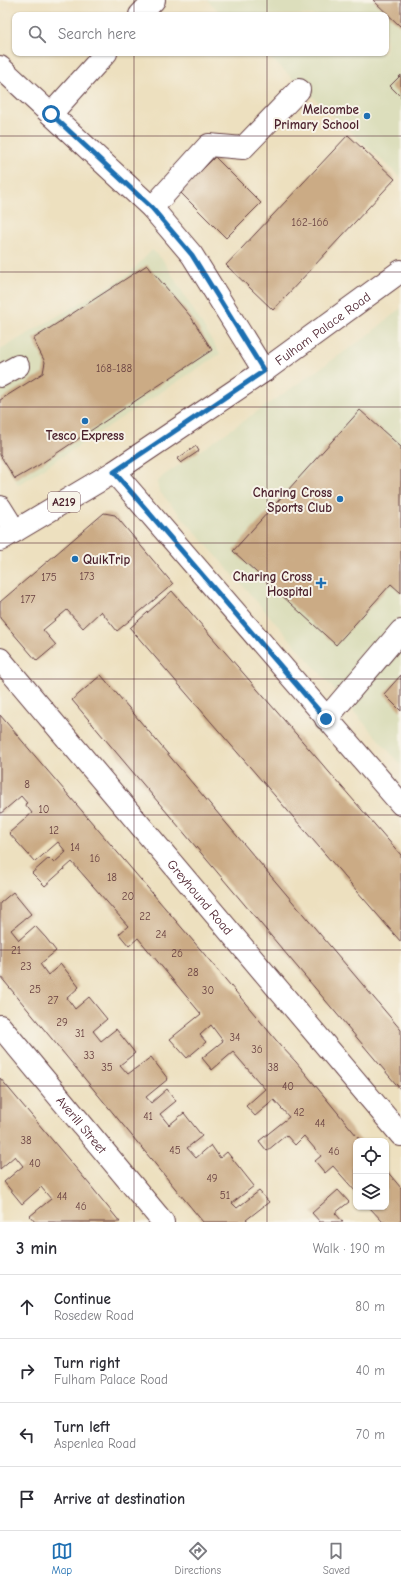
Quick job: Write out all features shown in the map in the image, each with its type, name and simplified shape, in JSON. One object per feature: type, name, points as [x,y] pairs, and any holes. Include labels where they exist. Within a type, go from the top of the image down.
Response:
[{"type":"street","points":[[143,12],[154,0]]},
{"type":"street","points":[[51,114],[103,56]]},
{"type":"street","points":[[0,67],[152,208],[192,255],[264,371]]},
{"type":"street","points":[[152,208],[209,145],[243,148],[299,90]]},
{"type":"street","name":"Fulham Palace Road","points":[[7,536],[114,472],[264,371],[401,271]]},
{"type":"street","points":[[114,472],[401,804]]},
{"type":"street","points":[[0,507],[7,536]]},
{"type":"street","points":[[326,719],[401,631]]},
{"type":"street","name":"Greyhound Road","points":[[0,659],[401,1135]]},
{"type":"street","name":"Averill Street","points":[[0,1026],[163,1222]]},
{"type":"shaded area","name":"Melcombe Primary School","points":[[207,0],[401,0],[401,178],[268,56],[389,56],[389,12],[220,12]]},
{"type":"shaded area","points":[[152,250],[163,260],[220,354],[18,485],[0,454],[0,350],[129,274]]},
{"type":"shaded area","name":"Charing Cross Hospital","points":[[401,308],[401,765],[159,491],[157,483],[163,476],[366,337]]},
{"type":"building","points":[[373,0],[401,0],[401,27],[389,15],[389,12],[385,12]]},
{"type":"building","points":[[401,75],[401,97],[390,86]]},
{"type":"building","points":[[348,135],[395,179],[273,310],[226,265]]},
{"type":"building","points":[[215,157],[261,203],[226,238],[180,192]]},
{"type":"building","points":[[147,265],[191,317],[212,350],[39,465],[15,479],[0,455],[0,400],[43,373],[45,362],[33,339]]},
{"type":"building","name":"Charing Cross Sports Club","points":[[360,410],[401,447],[401,593],[391,584],[336,645],[233,551]]},
{"type":"building","points":[[196,446],[199,451],[181,463],[177,459]]},
{"type":"building","points":[[104,513],[115,515],[173,584],[117,631],[101,611],[83,628],[67,610],[43,630],[56,645],[37,661],[0,618],[0,602]]},
{"type":"building","points":[[172,591],[401,855],[401,942],[130,628]]},
{"type":"building","points":[[101,675],[401,1030],[401,1090],[72,700]]},
{"type":"building","points":[[401,675],[401,711],[384,694]]},
{"type":"building","points":[[0,715],[296,1062],[359,1138],[353,1138],[353,1189],[333,1166],[325,1173],[315,1161],[321,1156],[304,1136],[295,1145],[286,1135],[267,1151],[259,1141],[289,1117],[274,1100],[255,1116],[246,1106],[265,1089],[233,1052],[212,1070],[202,1058],[223,1041],[211,1025],[200,1035],[206,1042],[187,1058],[170,1039],[201,1014],[138,938],[129,946],[119,934],[128,926],[72,862],[45,886],[32,873],[49,858],[54,863],[66,852],[58,842],[35,862],[9,833],[32,813],[25,804],[27,803],[21,796],[0,814]]},
{"type":"building","points":[[13,892],[31,914],[11,930],[19,940],[35,926],[46,938],[56,951],[40,964],[48,975],[61,964],[79,987],[67,998],[75,1009],[89,997],[107,1019],[93,1031],[101,1041],[116,1029],[135,1053],[120,1065],[128,1074],[151,1057],[168,1079],[146,1097],[151,1103],[167,1089],[176,1101],[160,1114],[169,1125],[184,1113],[202,1136],[187,1148],[196,1158],[211,1145],[220,1158],[227,1152],[254,1186],[232,1203],[237,1208],[259,1191],[269,1202],[246,1220],[247,1222],[203,1222],[0,976],[0,903]]},
{"type":"building","points":[[0,1078],[120,1222],[35,1222],[30,1216],[51,1199],[41,1187],[22,1204],[4,1182],[23,1166],[15,1156],[0,1169]]},
{"type":"building","points":[[389,1174],[401,1188],[401,1222],[383,1222],[372,1210],[389,1210]]},
{"type":"building","points":[[338,1190],[349,1202],[335,1213],[343,1222],[320,1222],[312,1213]]},
{"type":"place","name":"Melcombe Primary School","points":[[367,116]]},
{"type":"place","name":"Tesco Express","points":[[85,421]]},
{"type":"place","name":"Charing Cross Sports Club","points":[[340,499]]},
{"type":"place","name":"QuikTrip","points":[[75,559]]},
{"type":"place","name":"Charing Cross Hospital","points":[[321,583]]},
{"type":"route","points":[[51,114],[152,208],[192,255],[264,371],[114,472],[326,719]]}]
